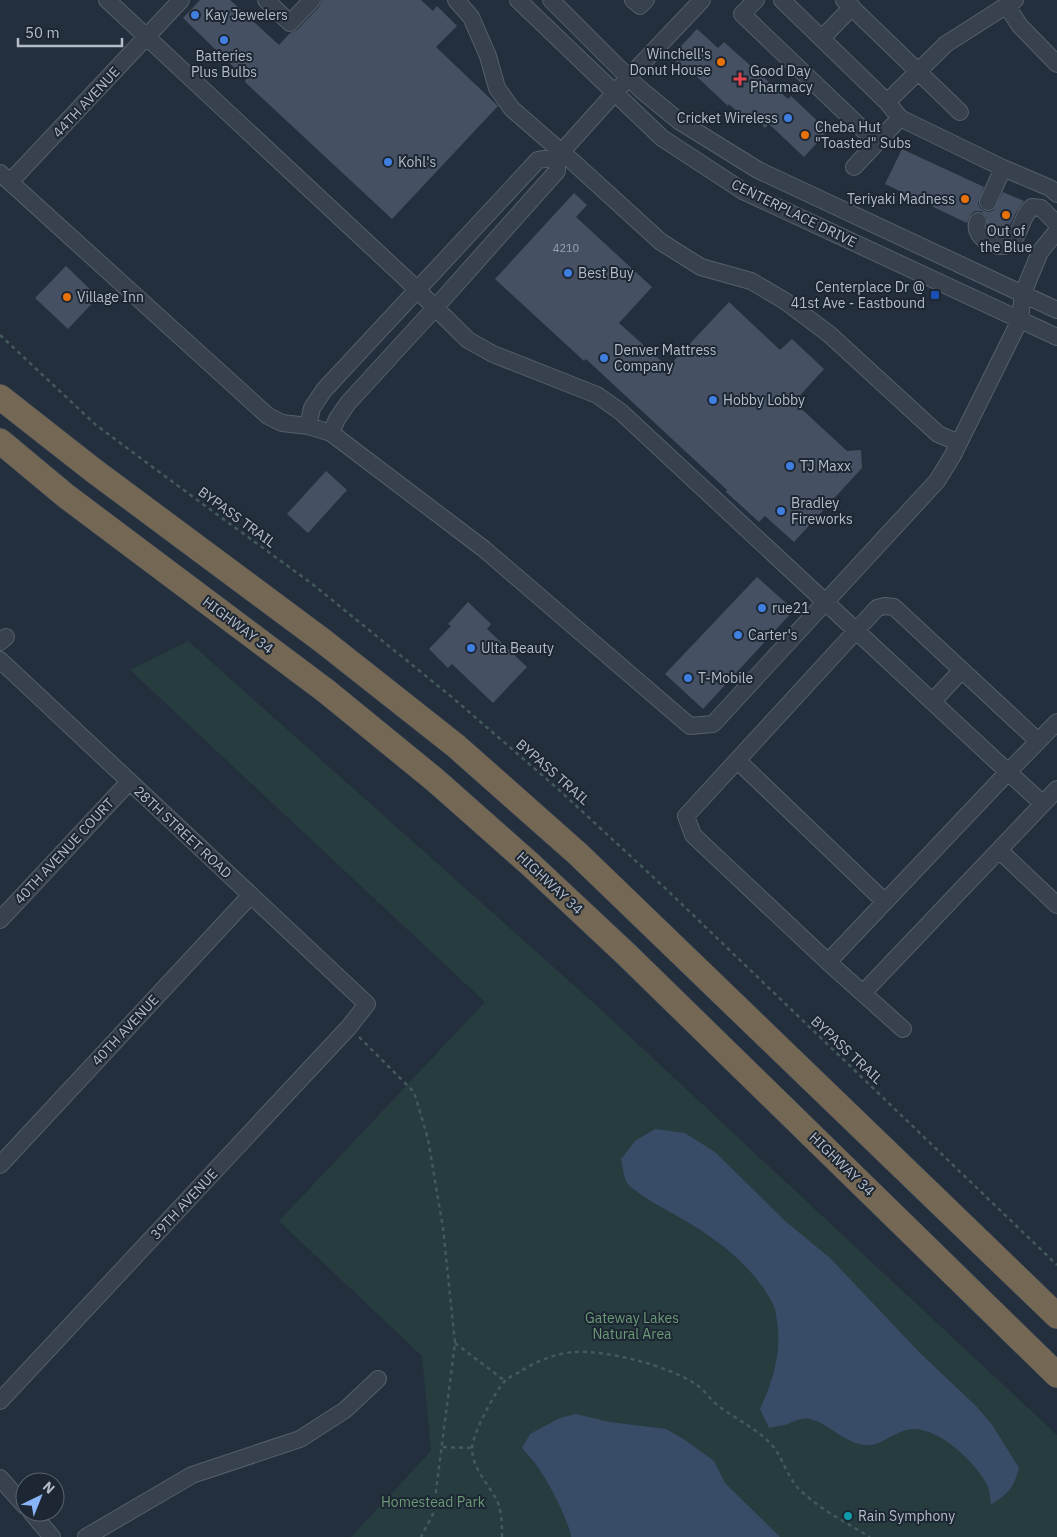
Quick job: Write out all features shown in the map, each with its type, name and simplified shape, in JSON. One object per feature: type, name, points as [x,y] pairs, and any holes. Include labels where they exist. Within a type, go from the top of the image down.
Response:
[{"type":"highway","points":[[0,397],[93,470],[323,641],[456,746],[578,854],[1057,1316]]},
{"type":"highway","name":"HIGHWAY 34","points":[[0,441],[66,496],[326,691],[435,780],[532,864],[1057,1375]]},
{"type":"highway","points":[[203,599],[226,569]]},
{"type":"street","points":[[107,0],[468,340],[493,354],[596,395],[621,412],[1043,804]]},
{"type":"street","name":"44TH AVENUE","points":[[5,178],[182,0]]},
{"type":"street","points":[[266,0],[290,23],[312,0]]},
{"type":"street","points":[[456,0],[471,17],[488,56],[497,88],[512,109],[559,155],[661,242],[701,267],[751,281],[785,301],[829,334],[938,434],[959,443]]},
{"type":"street","name":"CENTERPLACE DRIVE","points":[[518,0],[662,138],[743,191],[1057,337]]},
{"type":"street","name":"CENTERPLACE DRIVE","points":[[551,0],[640,89],[678,121],[758,170],[1057,310]]},
{"type":"street","points":[[633,0],[640,6],[646,0]]},
{"type":"street","points":[[331,433],[337,419],[348,403],[557,171],[559,155],[614,93],[702,0]]},
{"type":"street","points":[[756,0],[742,14],[877,143]]},
{"type":"street","points":[[782,0],[887,102],[900,118],[1003,168],[1050,188],[1057,194]]},
{"type":"street","points":[[887,102],[946,44],[1010,3],[1020,26],[1057,64]]},
{"type":"street","points":[[822,38],[848,4],[960,112]]},
{"type":"street","points":[[854,167],[900,118]]},
{"type":"street","points":[[308,426],[312,408],[324,390],[538,160],[559,155]]},
{"type":"street","points":[[988,202],[1003,168]]},
{"type":"street","points":[[5,178],[268,416],[282,423],[308,426],[331,433],[484,549],[690,726],[713,724],[937,481],[959,443],[1020,320],[1023,293],[1040,252],[1057,231]]},
{"type":"street","points":[[978,221],[976,230],[980,238],[999,247],[1012,242],[1026,212],[1032,207],[1041,208],[1057,224]]},
{"type":"street","points":[[903,1029],[828,962],[693,835],[686,816],[877,608],[885,606],[894,607],[1038,741]]},
{"type":"street","name":"28TH STREET ROAD","points":[[0,660],[367,1004]]},
{"type":"street","points":[[933,701],[962,670]]},
{"type":"street","points":[[828,962],[1057,722]]},
{"type":"street","points":[[738,761],[885,902]]},
{"type":"street","name":"40TH AVENUE COURT","points":[[0,920],[129,782]]},
{"type":"street","points":[[863,993],[1057,789]]},
{"type":"street","points":[[999,850],[1057,905]]},
{"type":"street","name":"40TH AVENUE","points":[[0,1165],[251,895]]},
{"type":"street","name":"39TH AVENUE","points":[[0,1401],[349,1027],[367,1004]]},
{"type":"street","points":[[86,1537],[192,1475],[300,1439],[345,1410],[378,1379]]},
{"type":"street","points":[[0,1478],[15,1495]]},
{"type":"street","points":[[39,1522],[52,1537]]},
{"type":"path","name":"BYPASS TRAIL","points":[[0,335],[96,425],[311,583],[453,698],[558,789],[666,889],[1057,1265]]},
{"type":"path","points":[[349,1027],[414,1092],[428,1139],[442,1218],[455,1343],[433,1514],[421,1537]]},
{"type":"path","points":[[455,1343],[505,1382]]},
{"type":"path","points":[[502,1537],[502,1521],[497,1502],[474,1461],[472,1448],[483,1417],[505,1382],[522,1370],[545,1358],[573,1352],[606,1354],[665,1368],[695,1383],[719,1407],[769,1442],[782,1460],[788,1475],[800,1490],[824,1509],[870,1537]]},
{"type":"path","points":[[443,1446],[472,1448]]},
{"type":"green space","name":"Gateway Lakes Natural Area","points":[[188,641],[596,1005],[1057,1435],[1057,1537],[351,1537],[431,1451],[422,1356],[279,1221],[485,1002],[130,670]]},
{"type":"water","points":[[655,1129],[685,1133],[715,1152],[785,1221],[830,1258],[920,1353],[977,1407],[993,1426],[1019,1468],[1015,1481],[1006,1493],[991,1505],[987,1485],[974,1465],[946,1441],[925,1431],[908,1429],[877,1443],[865,1445],[850,1441],[817,1421],[810,1419],[800,1419],[769,1428],[760,1409],[769,1388],[777,1355],[778,1333],[774,1306],[767,1293],[747,1268],[722,1245],[629,1186],[624,1176],[621,1159],[635,1141]]},
{"type":"water","points":[[576,1414],[610,1422],[666,1429],[685,1440],[714,1461],[725,1483],[780,1537],[571,1537],[562,1510],[551,1488],[535,1463],[522,1448],[530,1434],[560,1418]]},
{"type":"building","name":"Kohl's","points":[[200,0],[230,0],[279,45],[290,33],[297,30],[319,7],[322,0],[421,0],[433,11],[437,6],[457,26],[436,47],[498,106],[392,219],[245,82],[246,79],[183,18]]},
{"type":"building","points":[[697,29],[718,48],[724,42],[788,99],[791,96],[828,131],[804,157],[769,124],[765,128],[750,114],[745,119],[695,75],[693,77],[671,57]]},
{"type":"building","points":[[902,149],[984,187],[978,203],[984,211],[990,212],[994,210],[1003,192],[1024,201],[1005,234],[997,235],[990,231],[992,226],[987,225],[987,218],[981,211],[975,211],[971,214],[967,223],[885,184]]},
{"type":"building","points":[[574,193],[587,205],[576,217],[652,287],[619,323],[668,367],[729,302],[780,350],[792,339],[824,369],[794,402],[847,451],[861,450],[862,468],[794,542],[765,516],[759,522],[586,359],[584,361],[495,279]]},
{"type":"building","name":"Village Inn","points":[[66,266],[98,297],[68,329],[35,298]]},
{"type":"building","points":[[326,471],[347,490],[308,533],[287,514]]},
{"type":"building","points":[[757,577],[794,610],[703,709],[665,674]]},
{"type":"building","points":[[468,602],[491,624],[487,629],[527,667],[493,703],[452,664],[448,668],[429,649],[451,626],[448,624]]},
{"type":"place","name":"Kay Jewelers","points":[[195,15]]},
{"type":"place","name":"Batteries Plus Bulbs","points":[[224,40]]},
{"type":"place","name":"Winchell's Donut House","points":[[721,62]]},
{"type":"place","name":"Good Day Pharmacy","points":[[740,79]]},
{"type":"place","name":"Cricket Wireless","points":[[788,118]]},
{"type":"place","name":"Cheba Hut \"Toasted\" Subs","points":[[805,135]]},
{"type":"place","name":"Kohl's","points":[[388,162]]},
{"type":"place","name":"Teriyaki Madness","points":[[965,199]]},
{"type":"place","name":"Out of the Blue","points":[[1006,215]]},
{"type":"place","name":"Best Buy","points":[[568,273]]},
{"type":"place","name":"Centerplace Dr @ 41st Ave - Eastbound","points":[[935,295]]},
{"type":"place","name":"Village Inn","points":[[67,297]]},
{"type":"place","name":"Denver Mattress Company","points":[[604,358]]},
{"type":"place","name":"Hobby Lobby","points":[[713,400]]},
{"type":"place","name":"TJ Maxx","points":[[790,466]]},
{"type":"place","name":"Bradley Fireworks","points":[[781,511]]},
{"type":"place","name":"rue21","points":[[762,608]]},
{"type":"place","name":"Carter's","points":[[738,635]]},
{"type":"place","name":"Ulta Beauty","points":[[471,648]]},
{"type":"place","name":"T-Mobile","points":[[688,678]]},
{"type":"place","name":"Rain Symphony","points":[[848,1516]]},
{"type":"park label","name":"Homestead Park","points":[[433,1502]]}]
